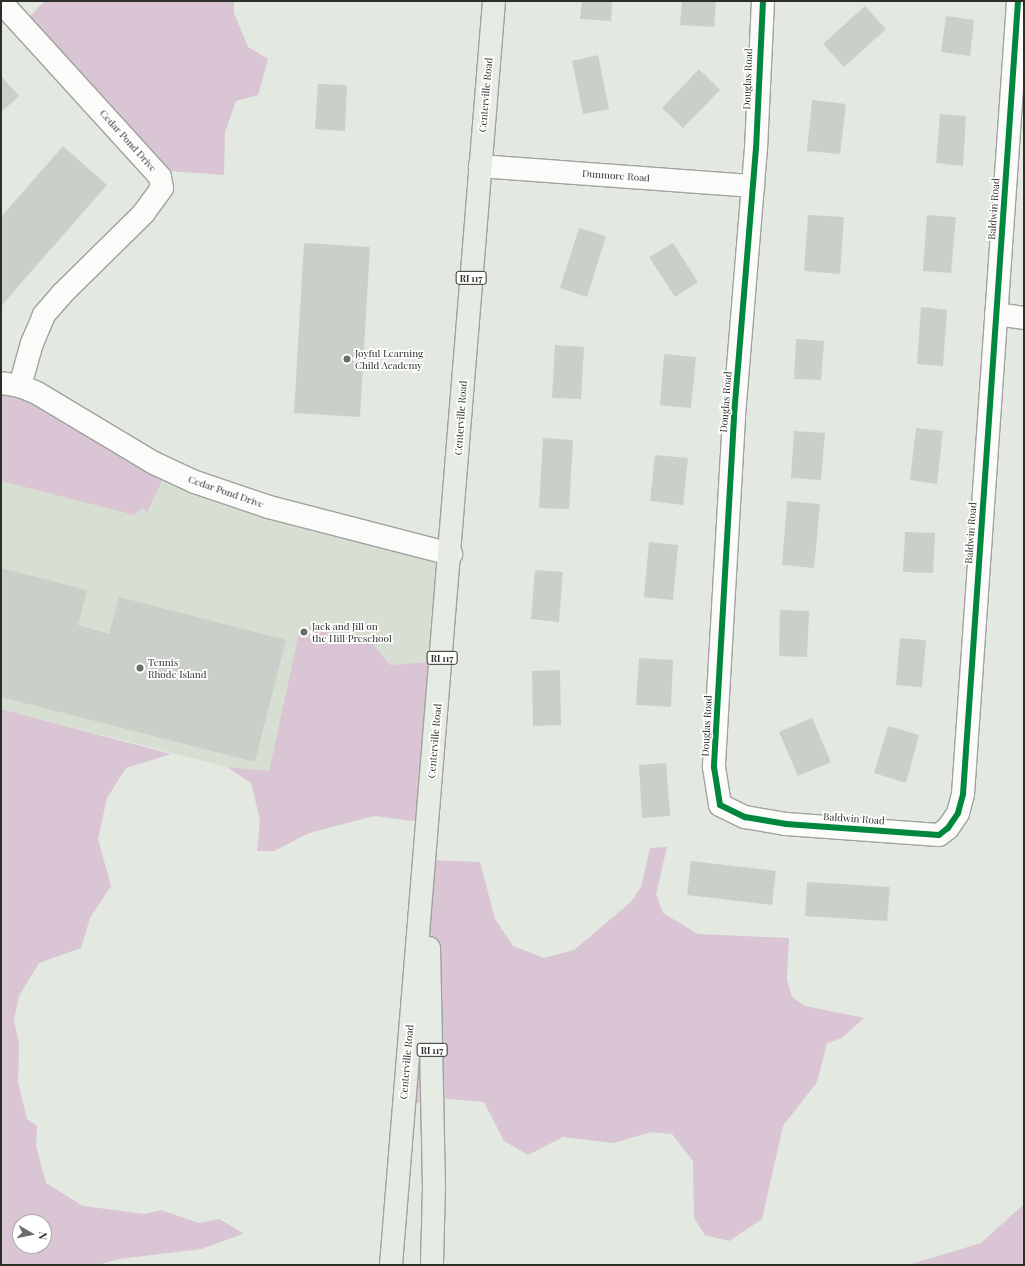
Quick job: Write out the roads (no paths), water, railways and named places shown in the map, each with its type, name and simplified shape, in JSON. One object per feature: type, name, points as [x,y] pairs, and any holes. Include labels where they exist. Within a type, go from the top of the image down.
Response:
[{"type":"main road","name":"Centerville Road","points":[[391,1265],[451,554],[494,1]]},
{"type":"main road","name":"Centerville Road","points":[[427,835],[434,1187],[432,1265]]},
{"type":"street","name":"Douglas Road","points":[[720,805],[715,760],[734,418],[753,186],[763,1]]},
{"type":"street","name":"Baldwin Road","points":[[720,805],[745,817],[786,824],[939,835],[948,828],[958,812],[962,794],[971,688],[1018,1]]},
{"type":"street","name":"Cedar Pond Drive","points":[[1,2],[160,177],[162,188],[144,213],[62,294],[44,315],[32,343],[10,384],[37,393],[154,463],[195,482],[269,507],[451,554]]},
{"type":"street","name":"Dunmore Road","points":[[480,166],[753,186]]},
{"type":"street","points":[[996,314],[1024,318]]},
{"type":"place","name":"Joyful Learning Child Academy","points":[[347,359]]},
{"type":"place","name":"Jack and Jill on the Hill Preschool","points":[[304,632]]},
{"type":"place","name":"Tennis Rhode Island","points":[[140,668]]}]
